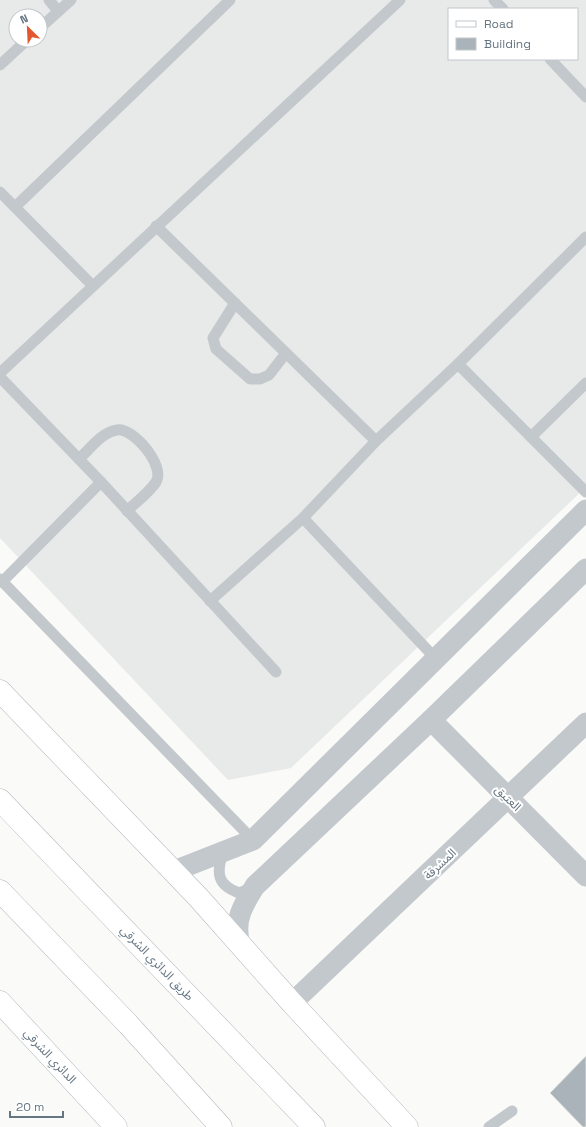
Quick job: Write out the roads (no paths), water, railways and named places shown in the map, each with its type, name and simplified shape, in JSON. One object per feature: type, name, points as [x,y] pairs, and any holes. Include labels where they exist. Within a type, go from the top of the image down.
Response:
[{"type":"main road","points":[[0,692],[174,871],[292,1003],[406,1127]]},
{"type":"main road","name":"طريق الدائري الشرقي","points":[[0,800],[314,1127]]},
{"type":"main road","points":[[0,892],[128,1024],[220,1127]]},
{"type":"main road","name":"الدائري الشرقي","points":[[0,1002],[116,1127]]},
{"type":"main road","points":[[128,1024],[201,1127]]},
{"type":"street","points":[[174,871],[253,840],[586,510]]},
{"type":"street","points":[[240,944],[237,936],[237,920],[244,904],[255,886],[431,720],[586,569]]},
{"type":"street","name":"العتيق","points":[[431,720],[586,876]]},
{"type":"street","name":"المشرقة","points":[[292,1003],[586,723]]},
{"type":"lane","points":[[49,0],[65,4]]},
{"type":"lane","points":[[15,207],[230,0]]},
{"type":"lane","points":[[0,373],[92,285],[400,0]]},
{"type":"lane","points":[[494,0],[502,8]]},
{"type":"lane","points":[[48,20],[65,4]]},
{"type":"lane","points":[[0,66],[19,48]]},
{"type":"lane","points":[[551,60],[586,97]]},
{"type":"lane","points":[[0,192],[92,285]]},
{"type":"lane","points":[[156,226],[376,441]]},
{"type":"lane","points":[[210,601],[303,518],[376,441],[458,364],[586,237]]},
{"type":"lane","points":[[235,304],[213,338],[216,349],[224,358],[250,379],[260,379],[269,375],[286,353]]},
{"type":"lane","points":[[458,364],[586,492]]},
{"type":"lane","points":[[0,377],[128,510],[276,672]]},
{"type":"lane","points":[[531,437],[586,383]]},
{"type":"lane","points":[[79,459],[106,433],[119,430],[129,432],[154,459],[158,471],[156,482],[128,510]]},
{"type":"lane","points":[[101,482],[1,581],[253,840]]},
{"type":"lane","points":[[303,518],[436,659]]},
{"type":"lane","points":[[223,852],[218,866],[219,876],[223,884],[230,890],[239,893],[255,886]]},
{"type":"lane","points":[[489,1127],[512,1111]]}]
